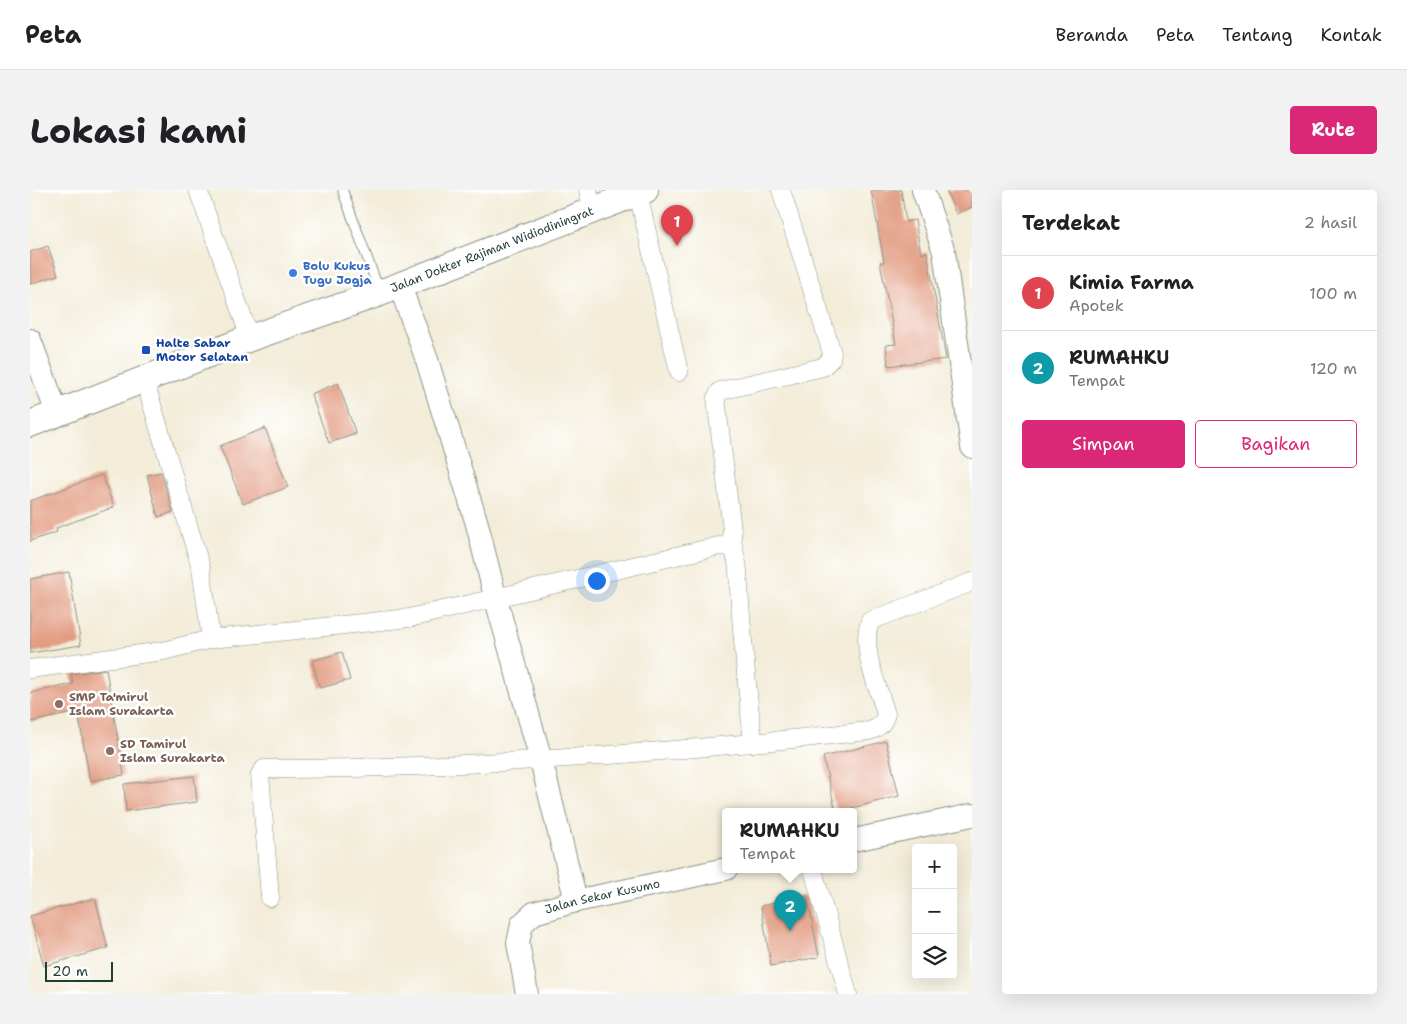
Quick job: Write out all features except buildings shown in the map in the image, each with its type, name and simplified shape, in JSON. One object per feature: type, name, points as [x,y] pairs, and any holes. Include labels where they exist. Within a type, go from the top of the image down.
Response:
[{"type":"main road","name":"Jalan Dokter Rajiman Widiodiningrat","points":[[30,424],[250,338],[390,289],[590,200],[641,191]]},
{"type":"street","points":[[198,190],[250,338]]},
{"type":"street","points":[[753,744],[742,648],[737,561],[731,547],[732,530],[715,401],[720,391],[823,368],[831,359],[832,353],[781,190]]},
{"type":"street","points":[[923,190],[944,252],[972,447]]},
{"type":"street","points":[[641,191],[679,372]]},
{"type":"street","points":[[390,289],[450,434],[477,524],[541,760],[576,901]]},
{"type":"street","points":[[30,340],[57,413]]},
{"type":"street","points":[[144,378],[199,560],[211,639]]},
{"type":"street","points":[[30,668],[162,650],[211,639],[409,618],[495,596],[719,546],[731,547]]},
{"type":"street","points":[[270,898],[260,774],[264,768],[541,760],[753,744],[877,728],[884,722],[886,714],[868,650],[866,634],[870,621],[972,582]]},
{"type":"street","points":[[857,839],[972,815]]},
{"type":"street","name":"Jalan Sekar Kusumo","points":[[527,994],[518,943],[522,924],[534,913],[576,901],[722,870]]},
{"type":"street","points":[[814,873],[848,994]]},
{"type":"lane","points":[[343,192],[390,289]]},
{"type":"place","name":"Kimia Farma","points":[[677,246]]},
{"type":"place","name":"Bolu Kukus Tugu Jogja","points":[[293,273]]},
{"type":"place","name":"Halte Sabar Motor Selatan","points":[[146,350]]},
{"type":"place","name":"SMP Ta'mirul Islam Surakarta","points":[[59,704]]},
{"type":"place","name":"SD Tamirul Islam Surakarta","points":[[110,751]]},
{"type":"place","name":"RUMAHKU","points":[[790,931]]}]
